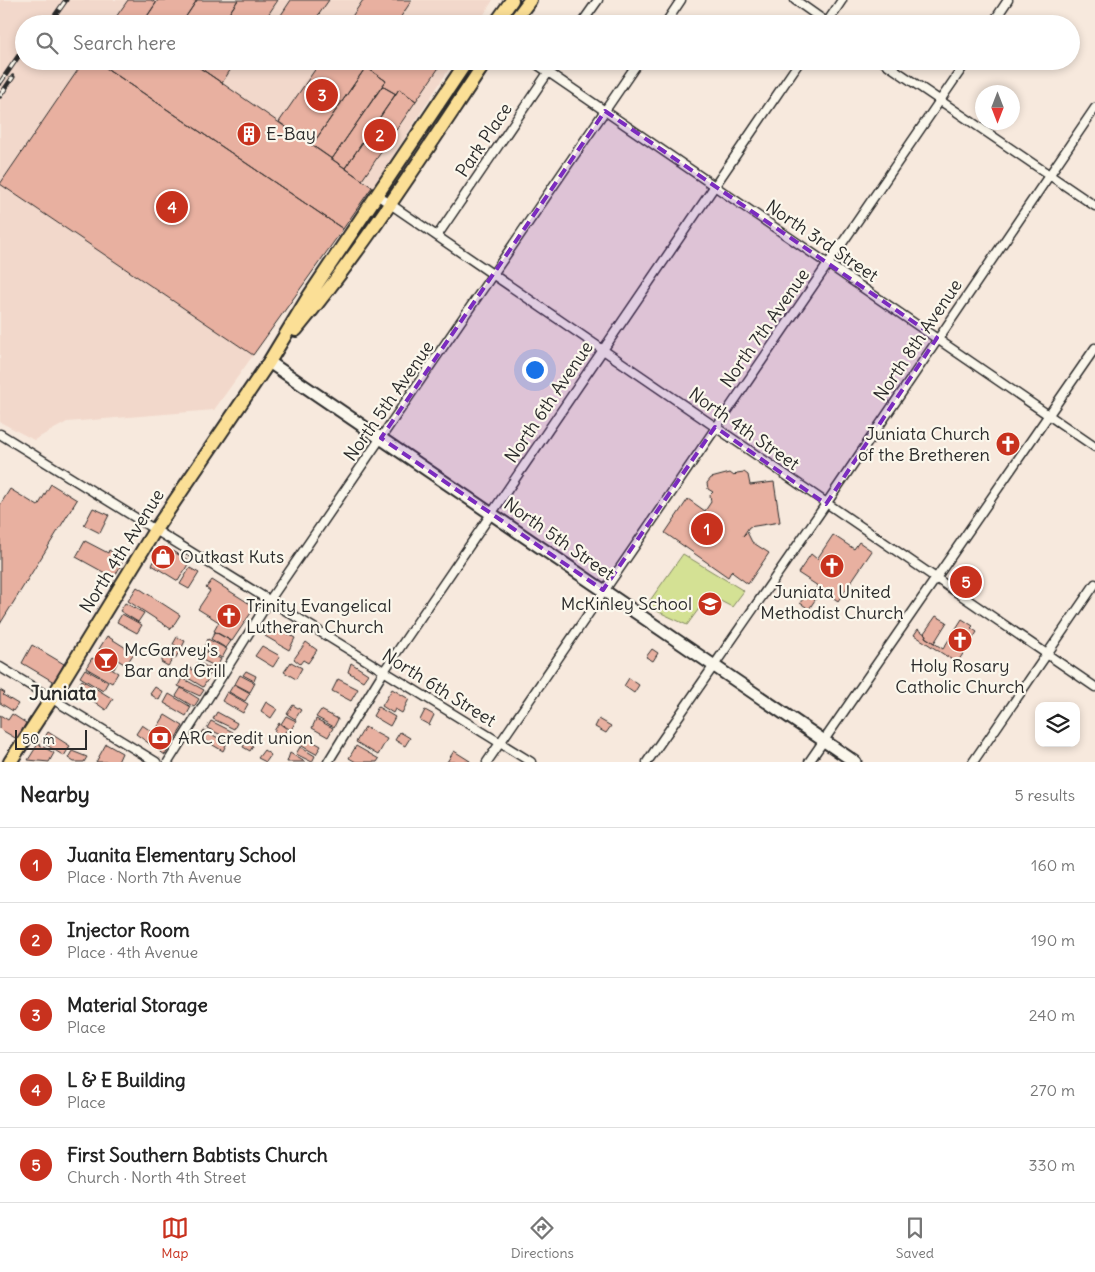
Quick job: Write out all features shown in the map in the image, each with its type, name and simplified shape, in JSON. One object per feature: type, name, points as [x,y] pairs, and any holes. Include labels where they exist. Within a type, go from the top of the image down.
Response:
[{"type":"main road","points":[[501,15],[512,0]]},
{"type":"main road","points":[[519,15],[530,0]]},
{"type":"main road","name":"North 4th Avenue","points":[[10,762],[52,698],[154,530],[269,362],[309,296],[461,70]]},
{"type":"main road","name":"North 4th Avenue","points":[[269,362],[318,303],[390,204],[480,70]]},
{"type":"street","points":[[588,15],[598,0]]},
{"type":"street","points":[[671,15],[681,0]]},
{"type":"street","points":[[795,0],[816,15]]},
{"type":"street","points":[[832,15],[842,0]]},
{"type":"street","points":[[998,15],[1008,0]]},
{"type":"street","name":"North 3rd Street","points":[[545,70],[1095,447]]},
{"type":"street","name":"North 5th Avenue","points":[[168,762],[269,601],[633,70]]},
{"type":"street","name":"North 6th Avenue","points":[[328,762],[384,671],[794,70]]},
{"type":"street","points":[[895,70],[1095,206]]},
{"type":"street","name":"North 7th Avenue","points":[[487,762],[603,590],[961,70]]},
{"type":"street","name":"Park Place","points":[[437,236],[548,72]]},
{"type":"street","name":"North 8th Avenue","points":[[647,762],[826,504],[1095,108]]},
{"type":"street","name":"North 4th Street","points":[[377,195],[1095,687]]},
{"type":"street","points":[[809,762],[1095,348]]},
{"type":"street","name":"North 5th Street","points":[[269,362],[855,762]]},
{"type":"street","name":"North 6th Street","points":[[0,434],[531,762]]},
{"type":"street","points":[[973,762],[1095,584]]},
{"type":"street","points":[[0,667],[156,762]]},
{"type":"highlighted area","points":[[605,111],[937,338],[826,504],[715,427],[603,590],[381,438]]},
{"type":"shaded area","points":[[0,0],[493,0],[484,15],[15,15],[15,70],[448,70],[372,189],[214,410],[67,422],[34,440],[0,422]]},
{"type":"green space","points":[[683,554],[744,591],[732,607],[709,595],[687,625],[646,606]]},
{"type":"building","points":[[128,0],[151,0],[156,3],[148,15],[117,15]]},
{"type":"building","points":[[158,0],[197,0],[187,15],[148,15]]},
{"type":"building","points":[[197,0],[238,0],[228,15],[187,15]]},
{"type":"building","points":[[238,0],[278,0],[268,15],[228,15]]},
{"type":"building","points":[[291,0],[329,0],[318,15],[281,15]]},
{"type":"building","points":[[363,0],[412,0],[402,15],[353,15]]},
{"type":"building","points":[[78,70],[109,70],[343,229],[253,355],[0,184]]},
{"type":"building","name":"E-Bay","points":[[109,70],[203,70],[372,187],[343,229]]},
{"type":"building","points":[[203,70],[230,70],[222,83]]},
{"type":"building","points":[[315,70],[364,70],[312,145],[279,122]]},
{"type":"building","points":[[364,70],[370,70],[386,81],[332,159],[312,145]]},
{"type":"building","points":[[370,70],[437,70],[416,101],[399,89],[396,94],[382,86],[386,81]]},
{"type":"building","points":[[382,86],[396,94],[345,168],[332,159]]},
{"type":"building","points":[[399,89],[416,101],[362,180],[345,168]]},
{"type":"building","points":[[744,472],[748,475],[750,485],[774,482],[780,522],[749,527],[743,536],[747,532],[752,542],[769,553],[748,584],[733,573],[732,570],[728,577],[665,533],[688,499],[705,511],[711,502],[710,495],[713,492],[708,489],[707,483],[711,478],[730,473],[734,476],[737,473]]},
{"type":"building","points":[[51,484],[77,500],[0,624],[0,505],[10,489],[38,506]]},
{"type":"building","points":[[93,508],[109,515],[100,533],[84,525]]},
{"type":"building","name":"Juniata United Methodist Church","points":[[833,535],[854,549],[859,542],[872,551],[838,601],[825,592],[822,596],[819,594],[809,609],[800,603],[808,591],[812,594],[818,586],[798,573],[811,554],[817,559]]},
{"type":"building","points":[[85,541],[108,553],[109,550],[124,559],[114,578],[76,557]]},
{"type":"building","points":[[163,546],[190,561],[178,581],[152,565]]},
{"type":"building","points":[[190,568],[199,573],[189,589],[180,584]]},
{"type":"building","name":"Trinity Evangelical Lutheran Church","points":[[212,580],[255,607],[232,641],[214,631],[219,622],[198,609],[210,591],[206,588]]},
{"type":"building","points":[[137,587],[180,615],[171,629],[128,601]]},
{"type":"building","points":[[125,603],[144,613],[138,622],[120,611]]},
{"type":"building","points":[[122,614],[142,625],[137,633],[117,622]]},
{"type":"building","points":[[936,616],[947,622],[934,643],[925,637],[924,633]]},
{"type":"building","name":"Holy Rosary Catholic Church","points":[[962,619],[973,626],[971,628],[977,632],[957,663],[914,635],[918,629],[926,635],[925,637],[943,649]]},
{"type":"building","points":[[271,624],[295,638],[289,650],[265,636]]},
{"type":"building","points":[[215,632],[231,641],[226,648],[211,639]]},
{"type":"building","points":[[107,636],[134,653],[126,665],[99,649]]},
{"type":"building","points":[[177,637],[185,641],[181,649],[173,644]]},
{"type":"building","points":[[208,639],[227,649],[222,658],[203,648]]},
{"type":"building","points":[[306,642],[317,650],[308,663],[303,660],[300,664],[294,659]]},
{"type":"building","points":[[32,645],[64,664],[54,682],[22,663]]},
{"type":"building","points":[[171,646],[180,650],[175,659],[166,654]]},
{"type":"building","points":[[262,646],[280,656],[273,667],[255,656]]},
{"type":"building","points":[[200,649],[221,659],[217,667],[196,657]]},
{"type":"building","points":[[652,649],[658,653],[653,661],[646,657]]},
{"type":"building","name":"McGarvey's Bar and Grill","points":[[98,652],[117,663],[114,669],[95,658]]},
{"type":"building","points":[[165,655],[173,659],[168,666],[161,662]]},
{"type":"building","points":[[92,658],[118,673],[112,683],[86,668]]},
{"type":"building","points":[[198,662],[213,670],[208,677],[193,670]]},
{"type":"building","points":[[291,662],[302,668],[296,679],[284,672]]},
{"type":"building","points":[[351,663],[368,674],[363,681],[348,672]]},
{"type":"building","points":[[188,667],[208,679],[203,687],[183,675]]},
{"type":"building","points":[[85,669],[108,682],[103,691],[80,677]]},
{"type":"building","points":[[246,671],[256,676],[254,681],[243,675]]},
{"type":"building","points":[[240,675],[255,683],[250,692],[235,684]]},
{"type":"building","points":[[182,678],[204,690],[200,696],[178,686]]},
{"type":"building","points":[[629,678],[639,685],[634,693],[624,686]]},
{"type":"building","points":[[338,679],[358,689],[351,701],[332,691]]},
{"type":"building","points":[[82,680],[113,699],[106,710],[76,689]]},
{"type":"building","points":[[234,684],[250,693],[245,701],[229,692]]},
{"type":"building","points":[[155,687],[163,692],[159,700],[150,694]]},
{"type":"building","points":[[181,688],[199,699],[194,707],[176,696]]},
{"type":"building","points":[[392,689],[409,699],[402,713],[395,709],[393,713],[382,706]]},
{"type":"building","points":[[0,690],[5,693],[3,695],[18,704],[13,711],[0,703]]},
{"type":"building","points":[[227,692],[248,704],[243,713],[222,701]]},
{"type":"building","points":[[169,694],[191,707],[186,716],[164,703]]},
{"type":"building","points":[[266,702],[277,709],[271,718],[261,711]]},
{"type":"building","points":[[293,705],[301,710],[295,719],[287,714]]},
{"type":"building","points":[[378,707],[395,717],[390,726],[373,716]]},
{"type":"building","points":[[321,710],[338,719],[334,727],[316,717]]},
{"type":"building","points":[[425,710],[434,715],[429,725],[420,720]]},
{"type":"building","points":[[217,712],[237,723],[234,729],[213,719]]},
{"type":"building","points":[[12,714],[26,723],[17,739],[0,729],[0,715],[8,720]]},
{"type":"building","name":"ARC credit union","points":[[165,715],[183,726],[165,755],[136,734],[142,725],[154,733]]},
{"type":"building","points":[[286,716],[296,721],[291,730],[281,724]]},
{"type":"building","points":[[316,719],[333,728],[328,737],[312,728]]},
{"type":"building","points":[[599,719],[611,726],[606,733],[595,727]]},
{"type":"building","points":[[211,721],[233,732],[229,739],[207,728]]},
{"type":"building","points":[[279,723],[287,729],[282,737],[274,731]]},
{"type":"building","points":[[365,727],[387,739],[378,755],[356,742]]},
{"type":"building","points":[[204,730],[227,743],[223,751],[199,737]]},
{"type":"building","points":[[48,732],[70,746],[64,756],[42,742]]},
{"type":"building","points":[[400,732],[410,738],[405,746],[395,740]]},
{"type":"building","points":[[305,737],[321,746],[316,754],[300,745]]},
{"type":"building","points":[[246,742],[253,746],[250,751],[243,747]]},
{"type":"building","points":[[38,744],[54,753],[49,762],[28,760]]},
{"type":"building","points":[[106,744],[122,753],[118,762],[96,762]]},
{"type":"building","points":[[356,746],[379,759],[377,762],[356,762],[349,758]]},
{"type":"building","points":[[300,747],[315,756],[312,762],[296,754]]},
{"type":"building","points":[[264,750],[271,755],[266,762],[258,758]]},
{"type":"building","points":[[72,751],[87,757],[84,762],[74,762],[68,758]]},
{"type":"building","points":[[454,751],[470,761],[470,762],[447,762]]},
{"type":"building","points":[[290,753],[305,762],[287,762]]},
{"type":"railway","points":[[55,15],[66,0]]},
{"type":"railway","points":[[0,83],[15,61]]},
{"type":"railway","points":[[0,96],[13,77]]},
{"type":"place","name":"Material Storage","points":[[322,95]]},
{"type":"place","name":"E-Bay","points":[[249,134]]},
{"type":"place","name":"Injector Room","points":[[380,135]]},
{"type":"place","name":"L & E Building","points":[[172,207]]},
{"type":"place","name":"Juniata Church of the Bretheren","points":[[1008,444]]},
{"type":"place","name":"Juanita Elementary School","points":[[707,529]]},
{"type":"place","name":"Outkast Kuts","points":[[163,557]]},
{"type":"place","name":"Juniata United Methodist Church","points":[[832,566]]},
{"type":"place","name":"First Southern Babtists Church","points":[[966,582]]},
{"type":"place","name":"McKinley School","points":[[710,604]]},
{"type":"place","name":"Trinity Evangelical Lutheran Church","points":[[229,616]]},
{"type":"place","name":"Holy Rosary Catholic Church","points":[[960,640]]},
{"type":"place","name":"McGarvey's Bar and Grill","points":[[106,660]]},
{"type":"place","name":"ARC credit union","points":[[160,738]]},
{"type":"district","name":"Juniata","points":[[63,693]]}]
